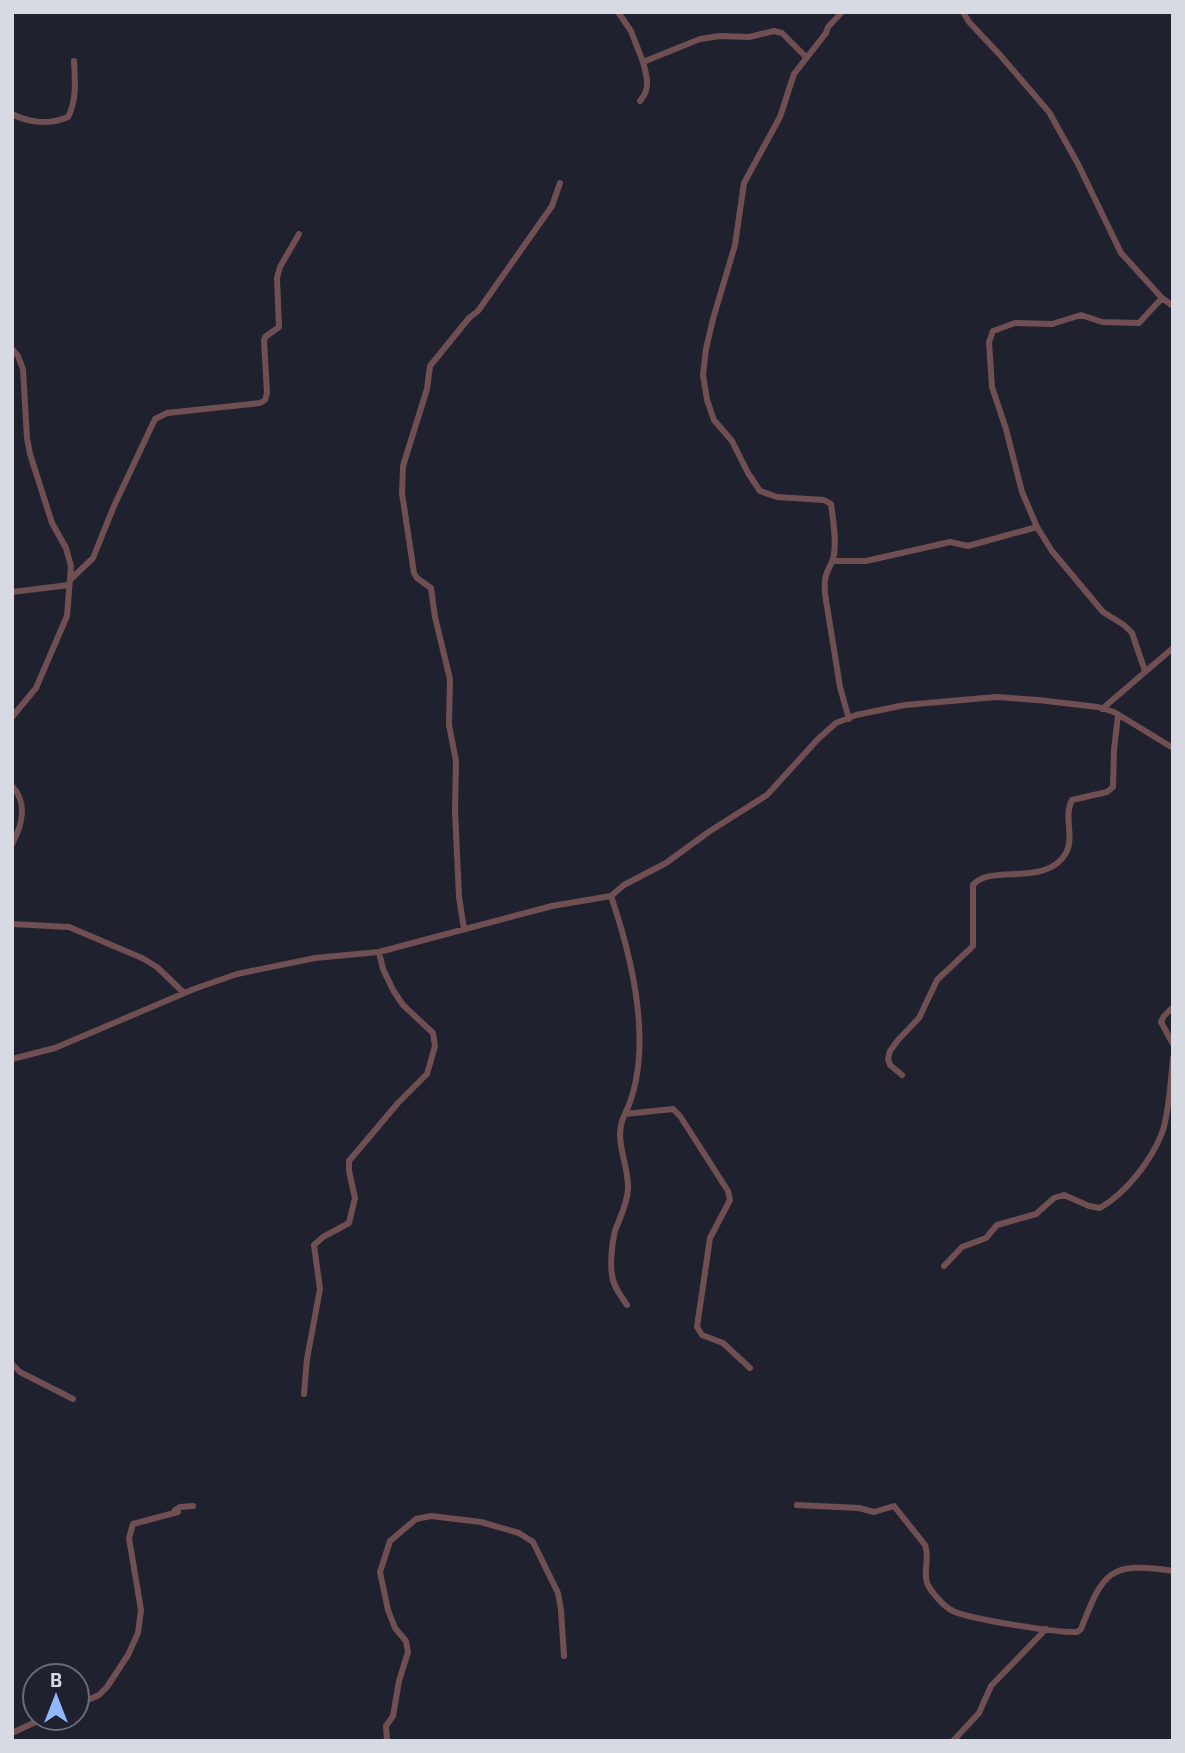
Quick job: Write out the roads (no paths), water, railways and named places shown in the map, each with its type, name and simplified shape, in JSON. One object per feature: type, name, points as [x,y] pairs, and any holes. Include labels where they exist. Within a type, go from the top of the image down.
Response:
[{"type":"street","points":[[618,12],[631,31],[643,62],[648,87],[640,101]]},
{"type":"street","points":[[842,12],[794,74],[774,130],[744,183],[735,245],[711,329],[704,375],[707,400],[714,420],[732,441],[760,491],[778,497],[824,500],[831,504],[834,536],[832,561],[827,566],[824,581],[825,594],[840,687],[849,719]]},
{"type":"street","points":[[963,12],[1049,112],[1090,187],[1121,253],[1162,298],[1173,306]]},
{"type":"street","points":[[643,62],[700,39],[720,36],[750,37],[774,32],[782,33],[806,57]]},
{"type":"street","points":[[12,114],[29,121],[59,121],[68,117],[74,93],[74,61]]},
{"type":"street","points":[[464,929],[458,886],[456,761],[449,725],[450,679],[431,588],[414,573],[402,493],[403,466],[427,390],[430,366],[469,318],[478,311],[552,206],[560,183]]},
{"type":"street","points":[[12,592],[70,582],[93,558],[155,419],[167,413],[260,403],[265,400],[267,393],[264,340],[279,327],[277,278],[280,267],[299,234]]},
{"type":"street","points":[[1145,671],[1132,633],[1097,606],[1052,551],[1037,527],[1022,492],[992,387],[990,335],[999,328],[1015,323],[1052,324],[1081,315],[1102,322],[1139,323],[1162,298]]},
{"type":"street","points":[[12,349],[19,356],[23,369],[30,454],[52,523],[66,548],[71,566],[67,616],[46,670],[36,688],[12,717]]},
{"type":"street","points":[[832,561],[866,561],[950,541],[968,546],[1037,527]]},
{"type":"street","points":[[1102,709],[1173,648]]},
{"type":"street","points":[[12,1059],[55,1048],[184,993],[237,974],[315,958],[379,952],[552,906],[611,896],[624,885],[666,863],[710,831],[758,802],[836,723],[856,715],[905,705],[996,697],[1038,699],[1102,709],[1118,715],[1173,748]]},
{"type":"street","points":[[902,1075],[890,1065],[890,1051],[919,1018],[937,980],[973,946],[973,886],[982,879],[1047,870],[1060,861],[1069,846],[1070,803],[1075,798],[1110,791],[1113,787],[1118,715]]},
{"type":"street","points":[[12,786],[20,800],[22,811],[20,828],[12,844]]},
{"type":"street","points":[[611,896],[626,943],[637,1001],[639,1056],[636,1077],[621,1122],[621,1153],[628,1192],[615,1233],[612,1276],[627,1305]]},
{"type":"street","points":[[12,923],[61,925],[91,936],[157,967],[184,993]]},
{"type":"street","points":[[304,1394],[307,1359],[320,1289],[314,1245],[349,1223],[355,1198],[349,1161],[427,1073],[435,1045],[433,1033],[402,1005],[383,969],[379,952]]},
{"type":"street","points":[[1173,1007],[1161,1022],[1173,1044]]},
{"type":"street","points":[[944,1266],[962,1247],[986,1238],[997,1225],[1036,1214],[1054,1198],[1064,1195],[1100,1208],[1118,1195],[1147,1159],[1162,1133],[1173,1058]]},
{"type":"street","points":[[625,1114],[673,1109],[728,1191],[730,1200],[710,1238],[697,1327],[702,1335],[723,1343],[750,1368]]},
{"type":"street","points":[[12,1364],[20,1372],[73,1399]]},
{"type":"street","points":[[797,1505],[847,1507],[874,1512],[894,1506],[925,1545],[927,1581],[946,1607],[959,1613],[1046,1629],[1070,1632],[1081,1629],[1098,1587],[1117,1570],[1134,1567],[1173,1571]]},
{"type":"street","points":[[91,1698],[107,1687],[128,1655],[138,1633],[141,1610],[129,1538],[133,1524],[178,1512],[175,1510],[180,1507],[193,1506]]},
{"type":"street","points":[[387,1741],[386,1726],[393,1716],[399,1681],[408,1652],[406,1642],[395,1628],[388,1610],[380,1572],[390,1541],[416,1519],[431,1516],[481,1522],[519,1533],[533,1542],[558,1593],[564,1656]]},
{"type":"street","points":[[953,1741],[979,1713],[991,1686],[1046,1629]]}]
